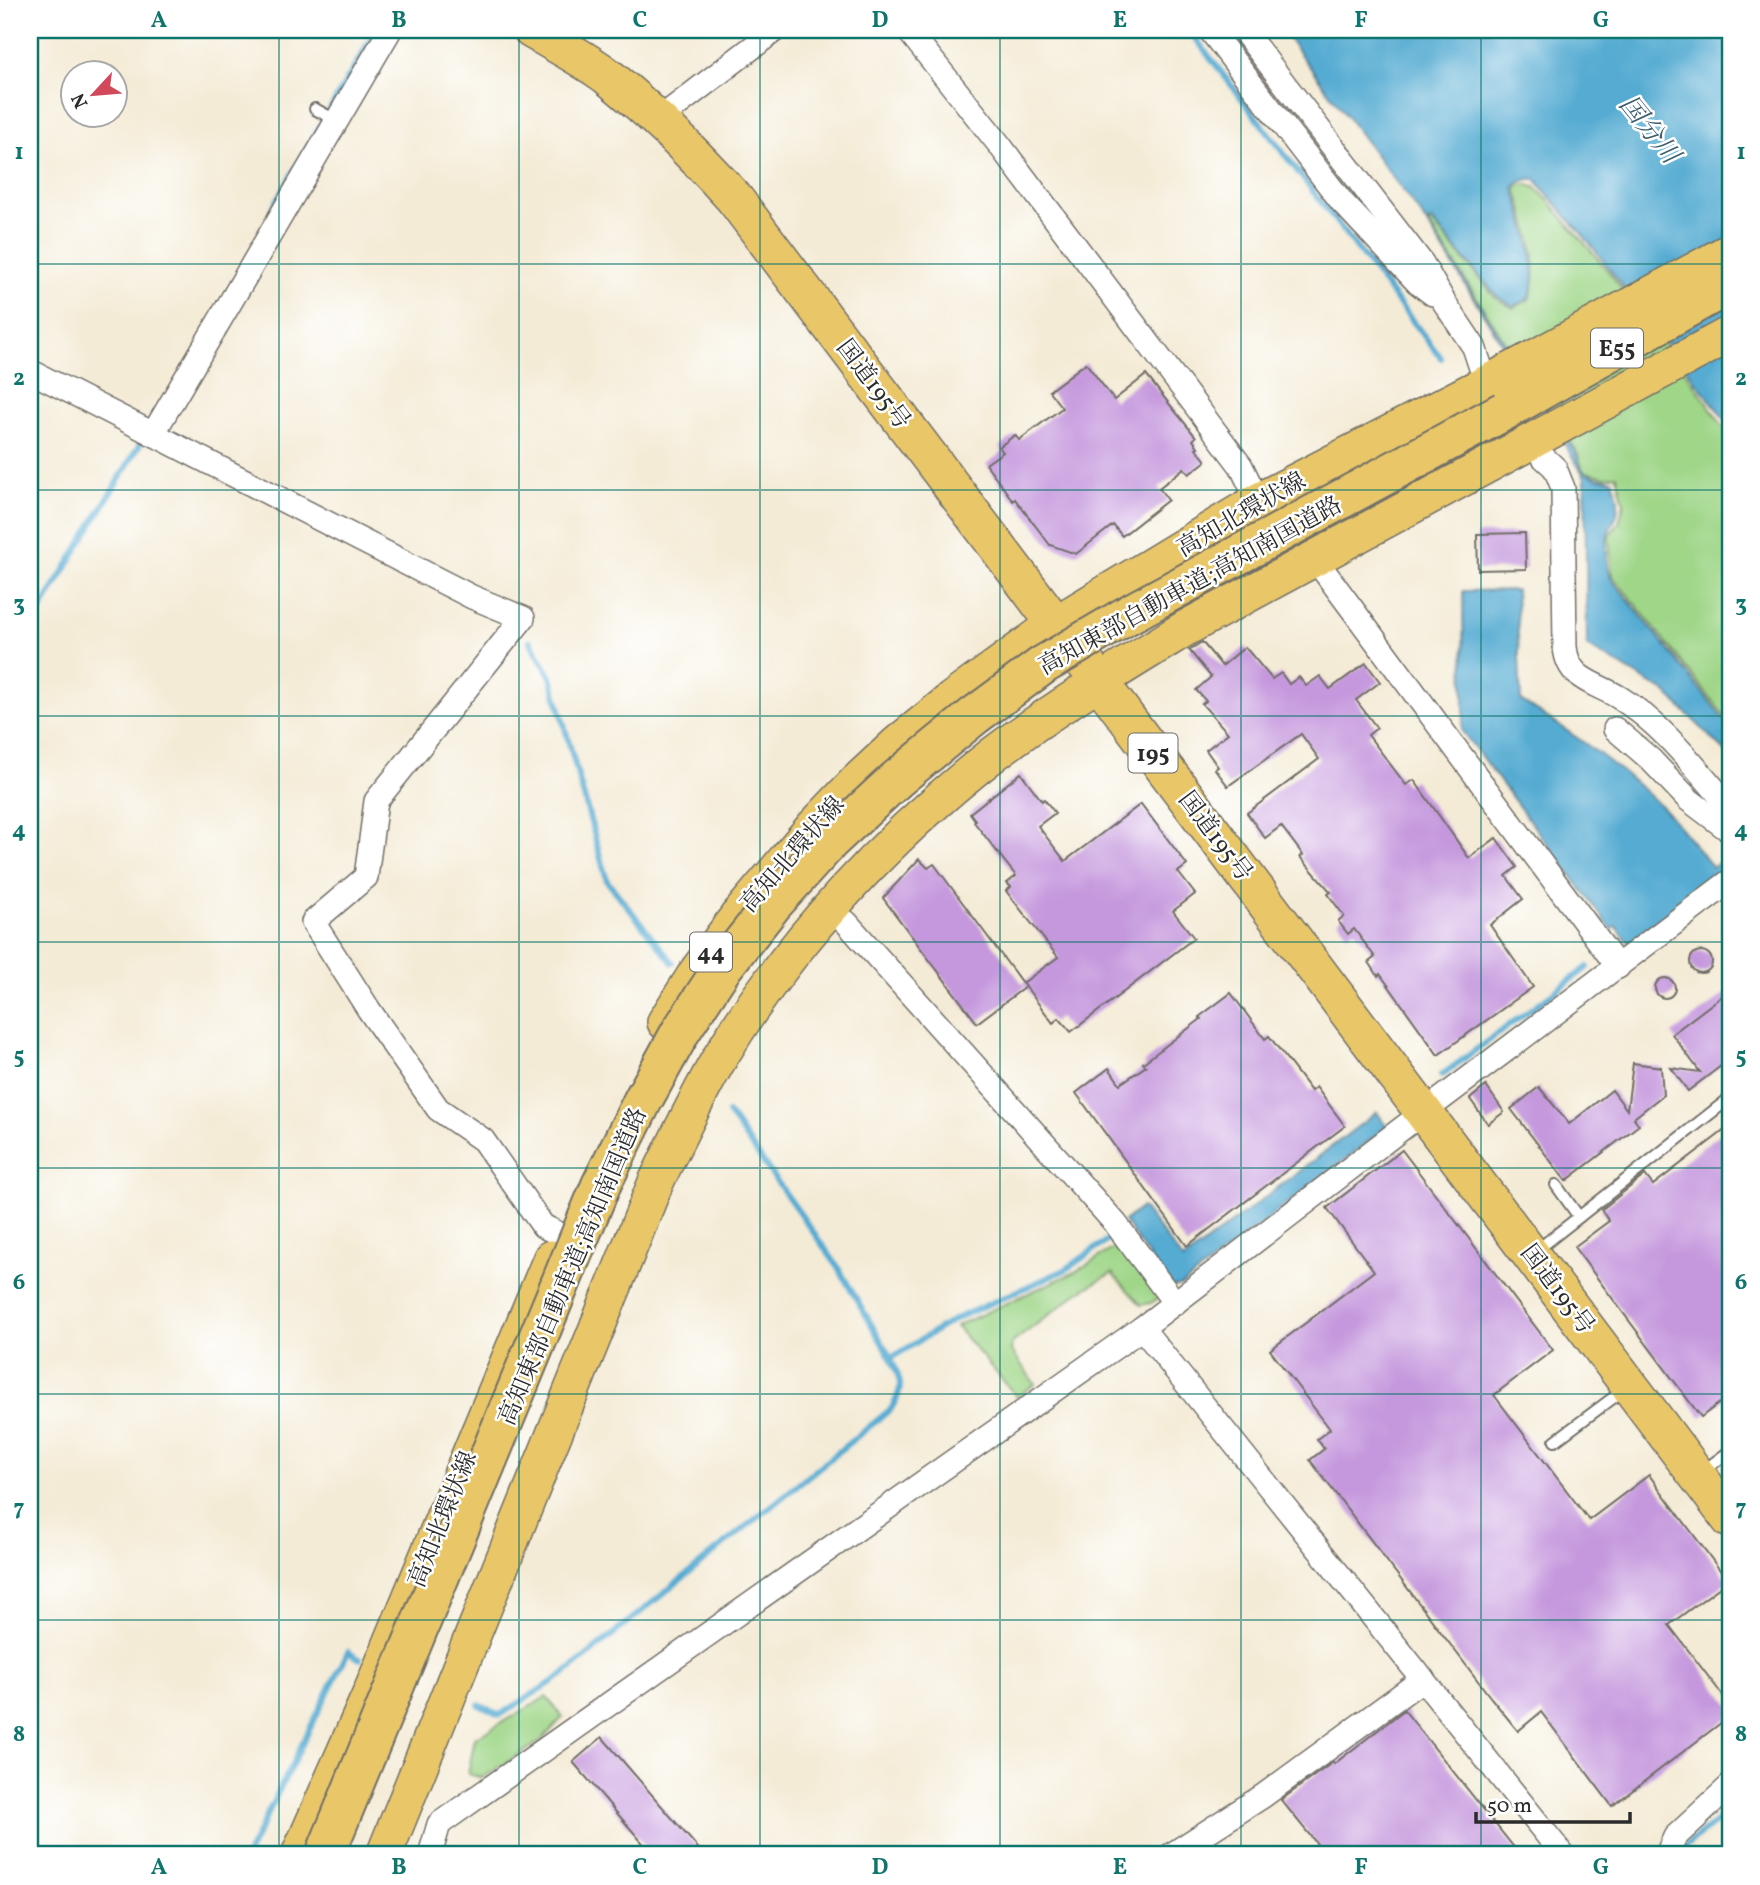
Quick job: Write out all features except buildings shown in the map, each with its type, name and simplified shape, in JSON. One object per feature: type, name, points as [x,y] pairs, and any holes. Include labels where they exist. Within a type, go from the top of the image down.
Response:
[{"type":"highway","name":"国道195号","points":[[532,30],[604,74],[695,155],[734,198],[1426,1111],[1730,1519]]},
{"type":"highway","name":"高知東部自動車道;高知南国道路","points":[[325,1855],[601,1185],[643,1100],[681,1031],[723,967],[831,840],[897,779],[974,716],[1043,665],[1155,600],[1499,389],[1730,284]]},
{"type":"highway","points":[[1499,389],[1577,372],[1730,296]]},
{"type":"main road","name":"高知北環状線","points":[[299,1855],[371,1692],[561,1235],[625,1094],[698,970],[771,874],[822,817],[898,743],[952,699],[1055,624],[1258,501],[1499,389],[1730,251]]},
{"type":"main road","points":[[384,1855],[656,1182],[720,1059],[752,1009],[828,909],[902,833],[949,791],[997,752],[1098,681],[1186,628],[1730,334]]},
{"type":"street","points":[[153,434],[390,30]]},
{"type":"street","points":[[658,120],[775,30]]},
{"type":"street","points":[[908,30],[999,143],[1241,466],[1258,501]]},
{"type":"street","points":[[1210,30],[1342,202],[1417,282],[1444,302]]},
{"type":"street","points":[[1243,30],[1422,263],[1499,389]]},
{"type":"street","points":[[30,371],[472,597],[523,618],[376,801],[366,877],[313,922],[369,1010],[438,1109],[484,1140],[543,1226],[561,1235]]},
{"type":"street","points":[[1535,441],[1542,456],[1555,468],[1563,488],[1565,646],[1568,664],[1581,678],[1623,699],[1646,717],[1730,807]]},
{"type":"street","points":[[1315,559],[1618,967]]},
{"type":"street","points":[[1615,729],[1650,759],[1689,800],[1730,831]]},
{"type":"street","points":[[430,1855],[439,1824],[1142,1328],[1730,881]]},
{"type":"street","points":[[828,909],[846,922],[1122,1231],[1175,1303]]},
{"type":"street","points":[[1142,1328],[1563,1855]]},
{"type":"street","points":[[1171,1855],[1263,1796],[1423,1679]]},
{"type":"street","points":[[1668,1855],[1675,1837],[1730,1786]]},
{"type":"street","points":[[400,1816],[426,1817],[439,1824]]},
{"type":"lane","points":[[315,109],[337,121]]},
{"type":"lane","points":[[1532,1254],[1730,1098]]},
{"type":"lane","points":[[1556,1185],[1579,1217]]},
{"type":"lane","points":[[1555,1441],[1630,1385]]},
{"type":"lane","points":[[1698,1475],[1730,1451]]},
{"type":"green space","points":[[1526,184],[1535,187],[1548,200],[1608,271],[1697,388],[1730,437],[1730,723],[1612,575],[1609,535],[1619,523],[1624,503],[1617,475],[1605,477],[1583,471],[1578,454],[1428,223],[1431,221],[1496,298],[1513,308],[1529,300],[1535,272],[1532,243],[1516,187]]},
{"type":"green space","points":[[1122,1243],[1160,1297],[1141,1305],[1112,1273],[1076,1294],[1012,1343],[1011,1350],[1035,1384],[1017,1397],[956,1326],[1073,1273]]},
{"type":"green space","points":[[546,1697],[563,1717],[541,1741],[482,1778],[468,1774],[475,1738]]},
{"type":"water","name":"国分川","points":[[1282,30],[1730,30],[1730,426],[1588,241],[1535,179],[1523,181],[1514,188],[1530,244],[1534,276],[1528,298],[1519,304],[1513,306],[1497,296],[1432,221],[1427,222],[1576,454],[1583,471],[1598,478],[1613,480],[1618,504],[1607,539],[1611,578],[1730,727],[1730,756],[1665,692],[1587,646],[1585,477],[1424,219]]},
{"type":"water","points":[[1516,590],[1521,701],[1610,762],[1644,790],[1667,812],[1713,867],[1720,862],[1725,870],[1629,943],[1616,926],[1612,930],[1462,731],[1463,591]]},
{"type":"water","points":[[1377,1112],[1387,1127],[1181,1286],[1170,1287],[1124,1221],[1142,1207],[1183,1260]]},
{"type":"waterway","points":[[271,211],[376,30]]},
{"type":"waterway","points":[[1189,30],[1441,358]]},
{"type":"waterway","points":[[30,628],[146,434]]},
{"type":"waterway","points":[[530,641],[551,677],[607,881],[673,963]]},
{"type":"waterway","points":[[1442,1075],[1588,967]]},
{"type":"waterway","points":[[728,1113],[836,1264],[891,1358]]},
{"type":"waterway","points":[[479,1705],[500,1715],[563,1675],[891,1409],[900,1389],[891,1358],[955,1319],[1065,1270],[1118,1233]]},
{"type":"waterway","points":[[247,1855],[348,1652],[360,1659]]},
{"type":"waterway","points":[[1679,1855],[1684,1847],[1730,1811]]}]
